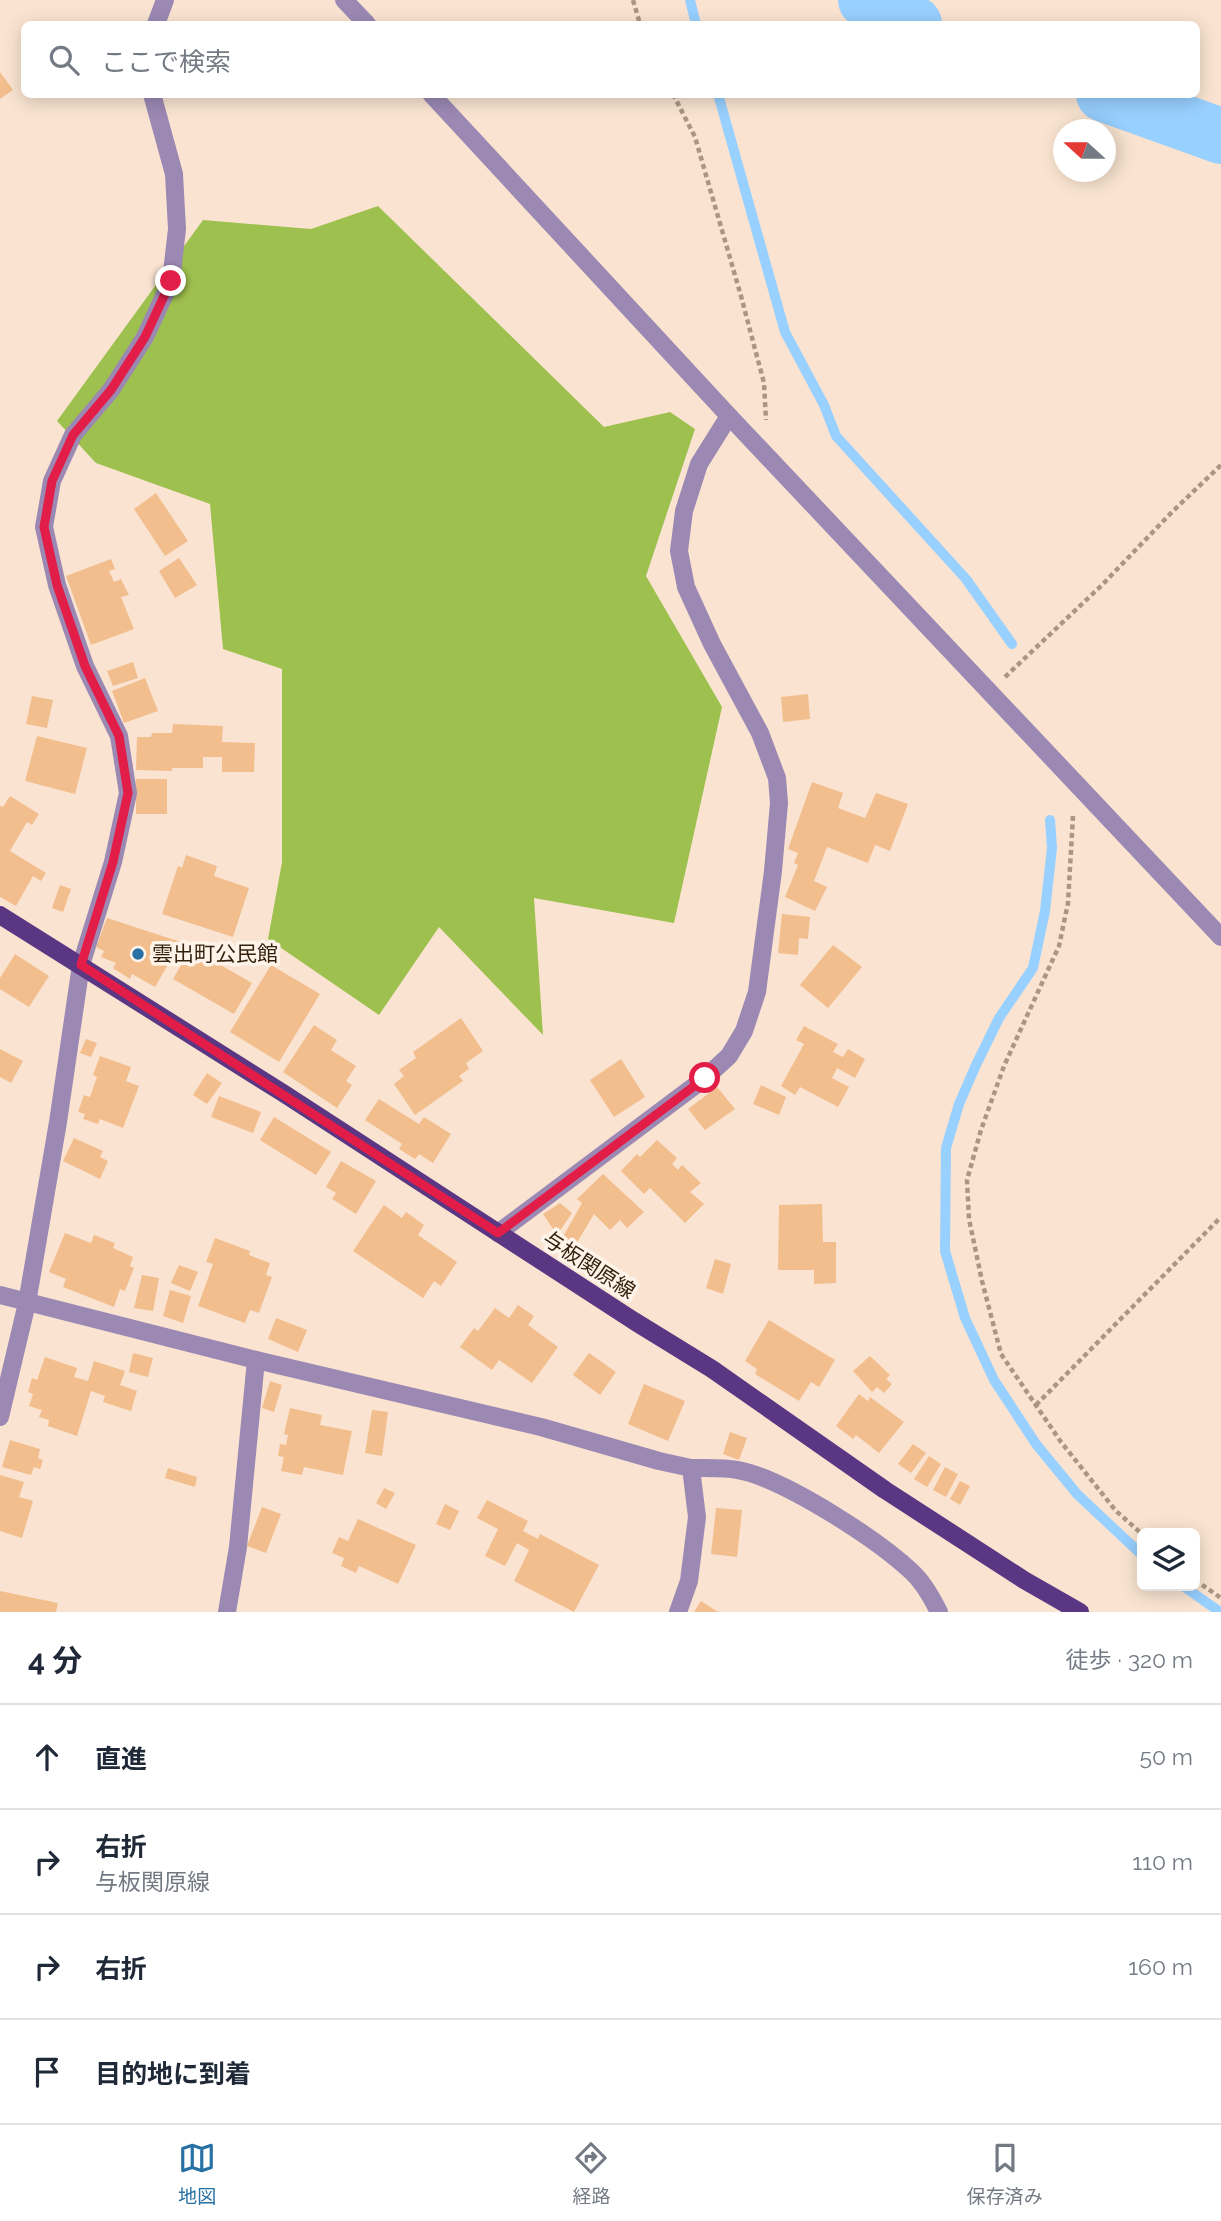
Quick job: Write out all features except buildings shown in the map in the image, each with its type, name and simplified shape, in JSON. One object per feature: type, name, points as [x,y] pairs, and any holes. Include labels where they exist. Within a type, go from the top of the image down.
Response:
[{"type":"main road","name":"与板関原線","points":[[0,915],[712,1369],[885,1490],[1024,1580],[1080,1612]]},
{"type":"street","points":[[157,21],[165,0]]},
{"type":"street","points":[[344,0],[364,21]]},
{"type":"street","points":[[0,1418],[27,1303],[81,965],[113,862],[128,793],[119,736],[85,666],[57,585],[44,527],[52,481],[73,435],[111,390],[145,337],[171,281],[177,229],[174,174],[153,98]]},
{"type":"street","points":[[435,98],[729,416],[1221,937]]},
{"type":"street","points":[[498,1233],[705,1078],[729,1056],[744,1031],[757,992],[773,872],[779,803],[777,778],[760,733],[685,587],[679,551],[684,512],[699,464],[729,416]]},
{"type":"street","points":[[0,1295],[256,1360],[541,1427],[659,1461],[691,1468],[737,1469],[751,1473],[804,1499],[877,1545],[914,1573],[939,1612]]},
{"type":"street","points":[[227,1612],[238,1547],[256,1360]]},
{"type":"street","points":[[678,1612],[690,1581],[697,1517],[691,1468]]},
{"type":"path","points":[[633,0],[639,21]]},
{"type":"path","points":[[675,98],[695,137],[764,383],[768,456]]},
{"type":"path","points":[[990,692],[1102,585],[1221,465]]},
{"type":"path","points":[[1076,783],[1068,902],[1059,946],[1004,1066],[981,1130],[967,1180],[969,1219],[1001,1354],[1060,1442],[1116,1511],[1137,1530]]},
{"type":"path","points":[[1036,1405],[1221,1217]]},
{"type":"path","points":[[1200,1583],[1221,1598]]},
{"type":"green space","points":[[378,206],[604,427],[670,412],[695,429],[646,576],[722,707],[674,923],[534,898],[543,1035],[439,927],[379,1015],[268,939],[282,862],[282,669],[223,649],[210,504],[96,463],[57,421],[203,220],[311,229]]},
{"type":"waterway","points":[[690,0],[695,21]]},
{"type":"waterway","points":[[866,0],[908,21]]},
{"type":"waterway","points":[[719,98],[785,332],[824,405],[836,436],[966,579],[1012,644]]},
{"type":"waterway","points":[[1115,98],[1221,136]]},
{"type":"waterway","points":[[1050,820],[1052,848],[1045,911],[1033,968],[999,1018],[976,1065],[959,1104],[946,1148],[945,1251],[965,1318],[994,1380],[1036,1444],[1077,1494],[1137,1550]]},
{"type":"waterway","points":[[1190,1591],[1220,1612]]},
{"type":"place","name":"雲出町公民館","points":[[138,954]]},
{"type":"route","points":[[171,281],[145,337],[111,390],[73,435],[52,481],[44,527],[57,585],[85,666],[119,736],[128,793],[113,862],[81,965],[498,1233],[705,1078]]}]
